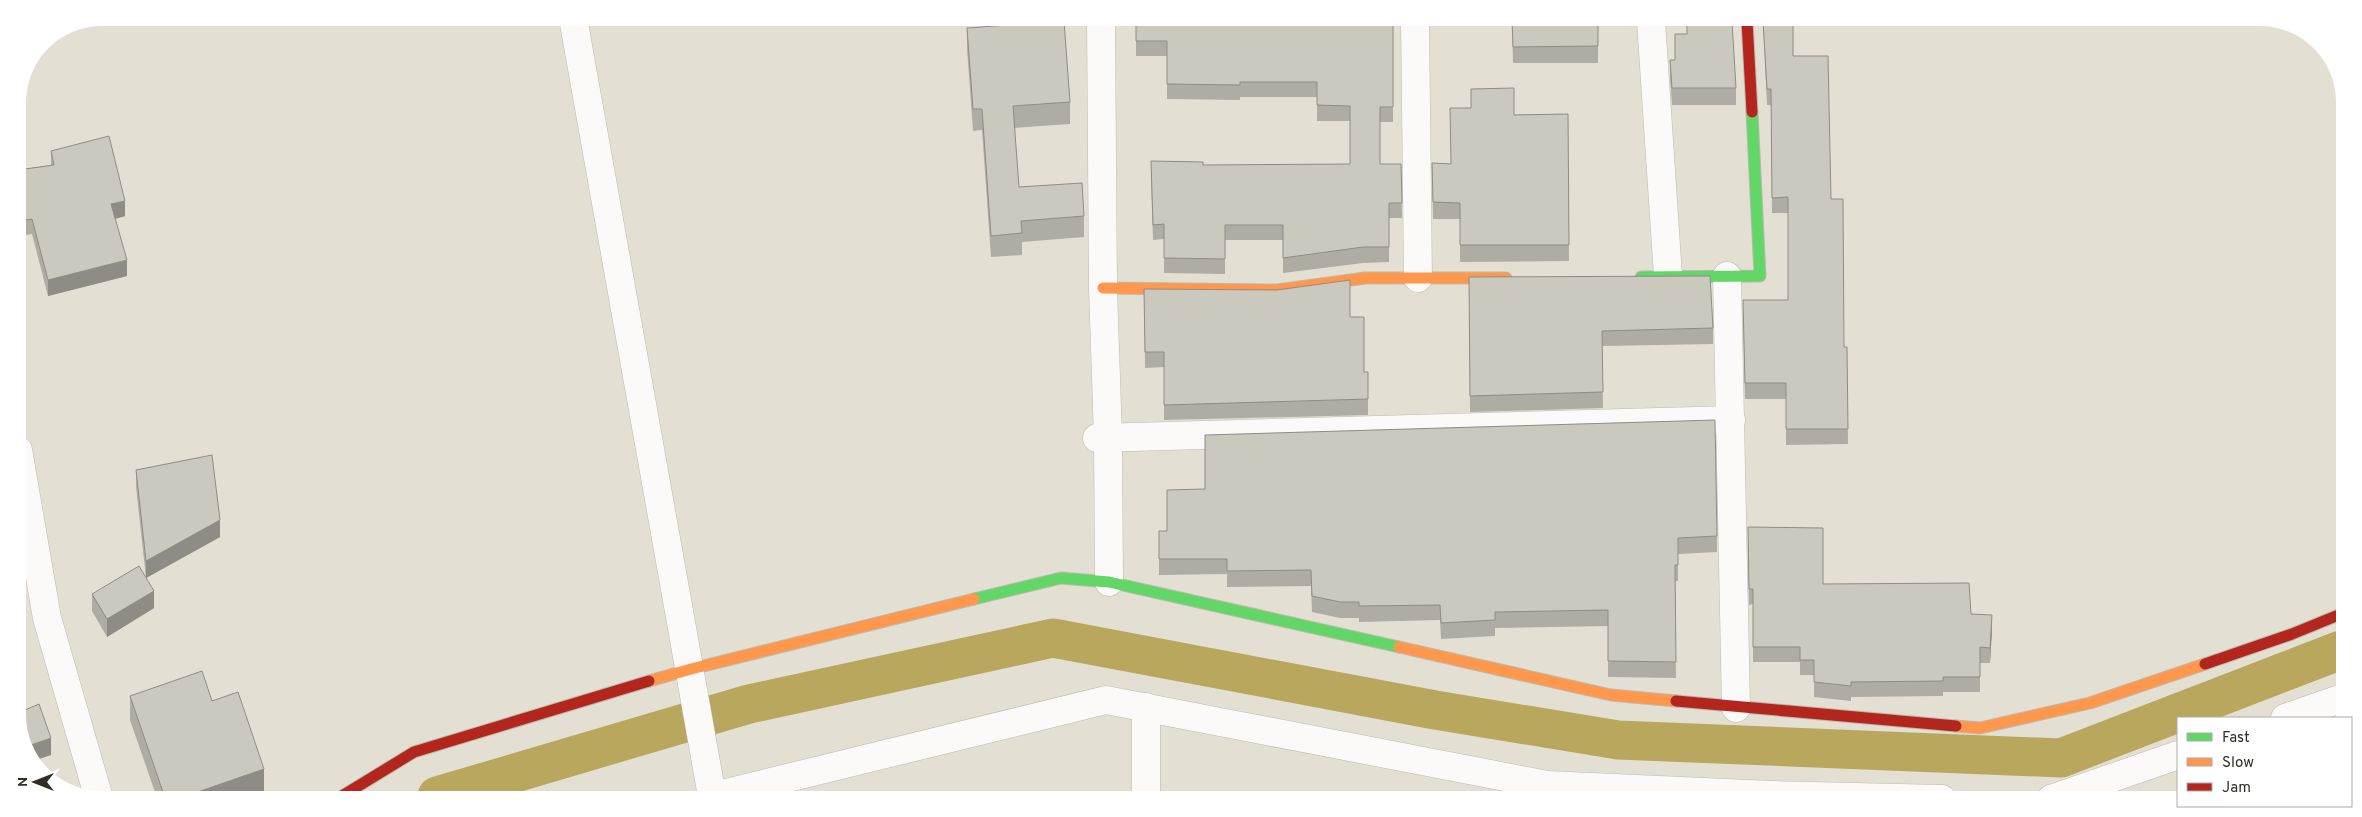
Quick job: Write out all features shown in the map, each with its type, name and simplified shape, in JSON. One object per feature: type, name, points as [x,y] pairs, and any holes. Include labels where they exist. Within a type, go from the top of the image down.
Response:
[{"type":"street","points":[[574,26],[690,669],[725,791]]},
{"type":"street","points":[[1101,26],[1103,438],[1109,582]]},
{"type":"street","points":[[1415,26],[1418,278]]},
{"type":"street","points":[[1650,26],[1668,276]]},
{"type":"street","points":[[1629,277],[1760,276],[1747,26]]},
{"type":"street","points":[[1727,276],[1736,708]]},
{"type":"street","points":[[1103,288],[1277,290],[1365,278],[1514,278]]},
{"type":"street","points":[[1103,438],[1731,420]]},
{"type":"street","points":[[26,495],[48,618],[97,790]]},
{"type":"street","points":[[350,791],[414,752],[690,669],[1060,578],[1109,582],[1611,695],[1736,708],[1980,728],[2090,703],[2292,634],[2336,616]]},
{"type":"street","points":[[742,791],[1106,700],[1146,707],[1513,788],[1547,785],[1682,791]]},
{"type":"street","points":[[2288,717],[2336,700]]},
{"type":"street","points":[[1146,707],[1146,791]]},
{"type":"street","points":[[2074,791],[2177,755]]},
{"type":"building","points":[[1064,26],[1070,102],[1013,106],[1019,187],[1082,183],[1084,216],[1021,221],[1022,233],[991,236],[982,109],[973,109],[967,28]]},
{"type":"building","points":[[1136,26],[1393,26],[1393,107],[1380,107],[1380,164],[1401,164],[1402,203],[1389,203],[1389,247],[1363,247],[1283,258],[1283,225],[1225,225],[1225,259],[1164,258],[1164,224],[1153,225],[1151,161],[1203,162],[1203,165],[1350,164],[1350,106],[1317,105],[1317,82],[1240,82],[1240,85],[1167,84],[1167,41],[1136,41]]},
{"type":"building","points":[[1512,26],[1598,26],[1598,46],[1513,47]]},
{"type":"building","points":[[1687,26],[1732,26],[1736,88],[1672,88],[1670,60],[1675,60],[1675,34],[1687,34]]},
{"type":"building","points":[[1763,26],[1793,26],[1793,56],[1828,56],[1831,199],[1843,199],[1844,347],[1847,347],[1848,429],[1786,429],[1786,383],[1745,383],[1743,300],[1788,300],[1788,197],[1772,198],[1771,89],[1767,89]]},
{"type":"building","points":[[1514,88],[1514,115],[1568,114],[1569,245],[1460,245],[1460,203],[1433,202],[1432,163],[1451,164],[1450,108],[1471,108],[1471,89]]},
{"type":"building","points":[[109,136],[125,201],[111,204],[127,260],[48,280],[32,219],[26,220],[26,169],[54,165],[51,151]]},
{"type":"building","points":[[1710,276],[1713,328],[1602,331],[1603,392],[1470,396],[1469,277]]},
{"type":"building","points":[[1350,280],[1350,317],[1364,317],[1364,372],[1368,372],[1368,399],[1164,405],[1164,352],[1145,352],[1144,289],[1277,290]]},
{"type":"building","points":[[1715,420],[1717,536],[1678,538],[1678,565],[1675,565],[1676,662],[1608,661],[1608,610],[1495,612],[1495,620],[1441,623],[1440,605],[1359,606],[1359,602],[1340,602],[1312,596],[1311,570],[1227,571],[1227,559],[1159,559],[1159,531],[1167,531],[1167,490],[1205,489],[1205,435]]},
{"type":"building","points":[[212,455],[220,520],[146,561],[136,470]]},
{"type":"building","points":[[1748,527],[1823,528],[1823,584],[1969,583],[1971,614],[1992,615],[1990,648],[1980,647],[1980,677],[1943,677],[1943,681],[1851,682],[1851,686],[1814,682],[1814,660],[1800,660],[1800,647],[1753,647],[1753,589],[1749,589]]},
{"type":"building","points":[[139,566],[154,591],[107,619],[92,594]]},
{"type":"building","points":[[202,671],[212,701],[238,692],[264,769],[201,791],[163,791],[130,696]]},
{"type":"building","points":[[39,704],[51,738],[32,744],[26,719],[26,710]]},
{"type":"waterway","points":[[454,791],[749,704],[1053,638],[1435,710],[1618,740],[2061,758],[2336,652]]},
{"type":"traffic: fast","points":[[1641,277],[1760,276],[1752,112]]},
{"type":"traffic: fast","points":[[974,599],[1061,578],[1109,582],[1399,647]]},
{"type":"traffic: slow","points":[[1103,288],[1277,290],[1365,278],[1506,278]]},
{"type":"traffic: slow","points":[[649,681],[974,599]]},
{"type":"traffic: slow","points":[[1399,647],[1611,695],[1676,701]]},
{"type":"traffic: slow","points":[[1956,726],[1980,728],[2090,703],[2205,664]]},
{"type":"traffic: jam","points":[[1747,26],[1752,112]]},
{"type":"traffic: jam","points":[[2205,664],[2292,634],[2336,616]]},
{"type":"traffic: jam","points":[[350,791],[414,752],[649,681]]},
{"type":"traffic: jam","points":[[1676,701],[1956,726]]}]
